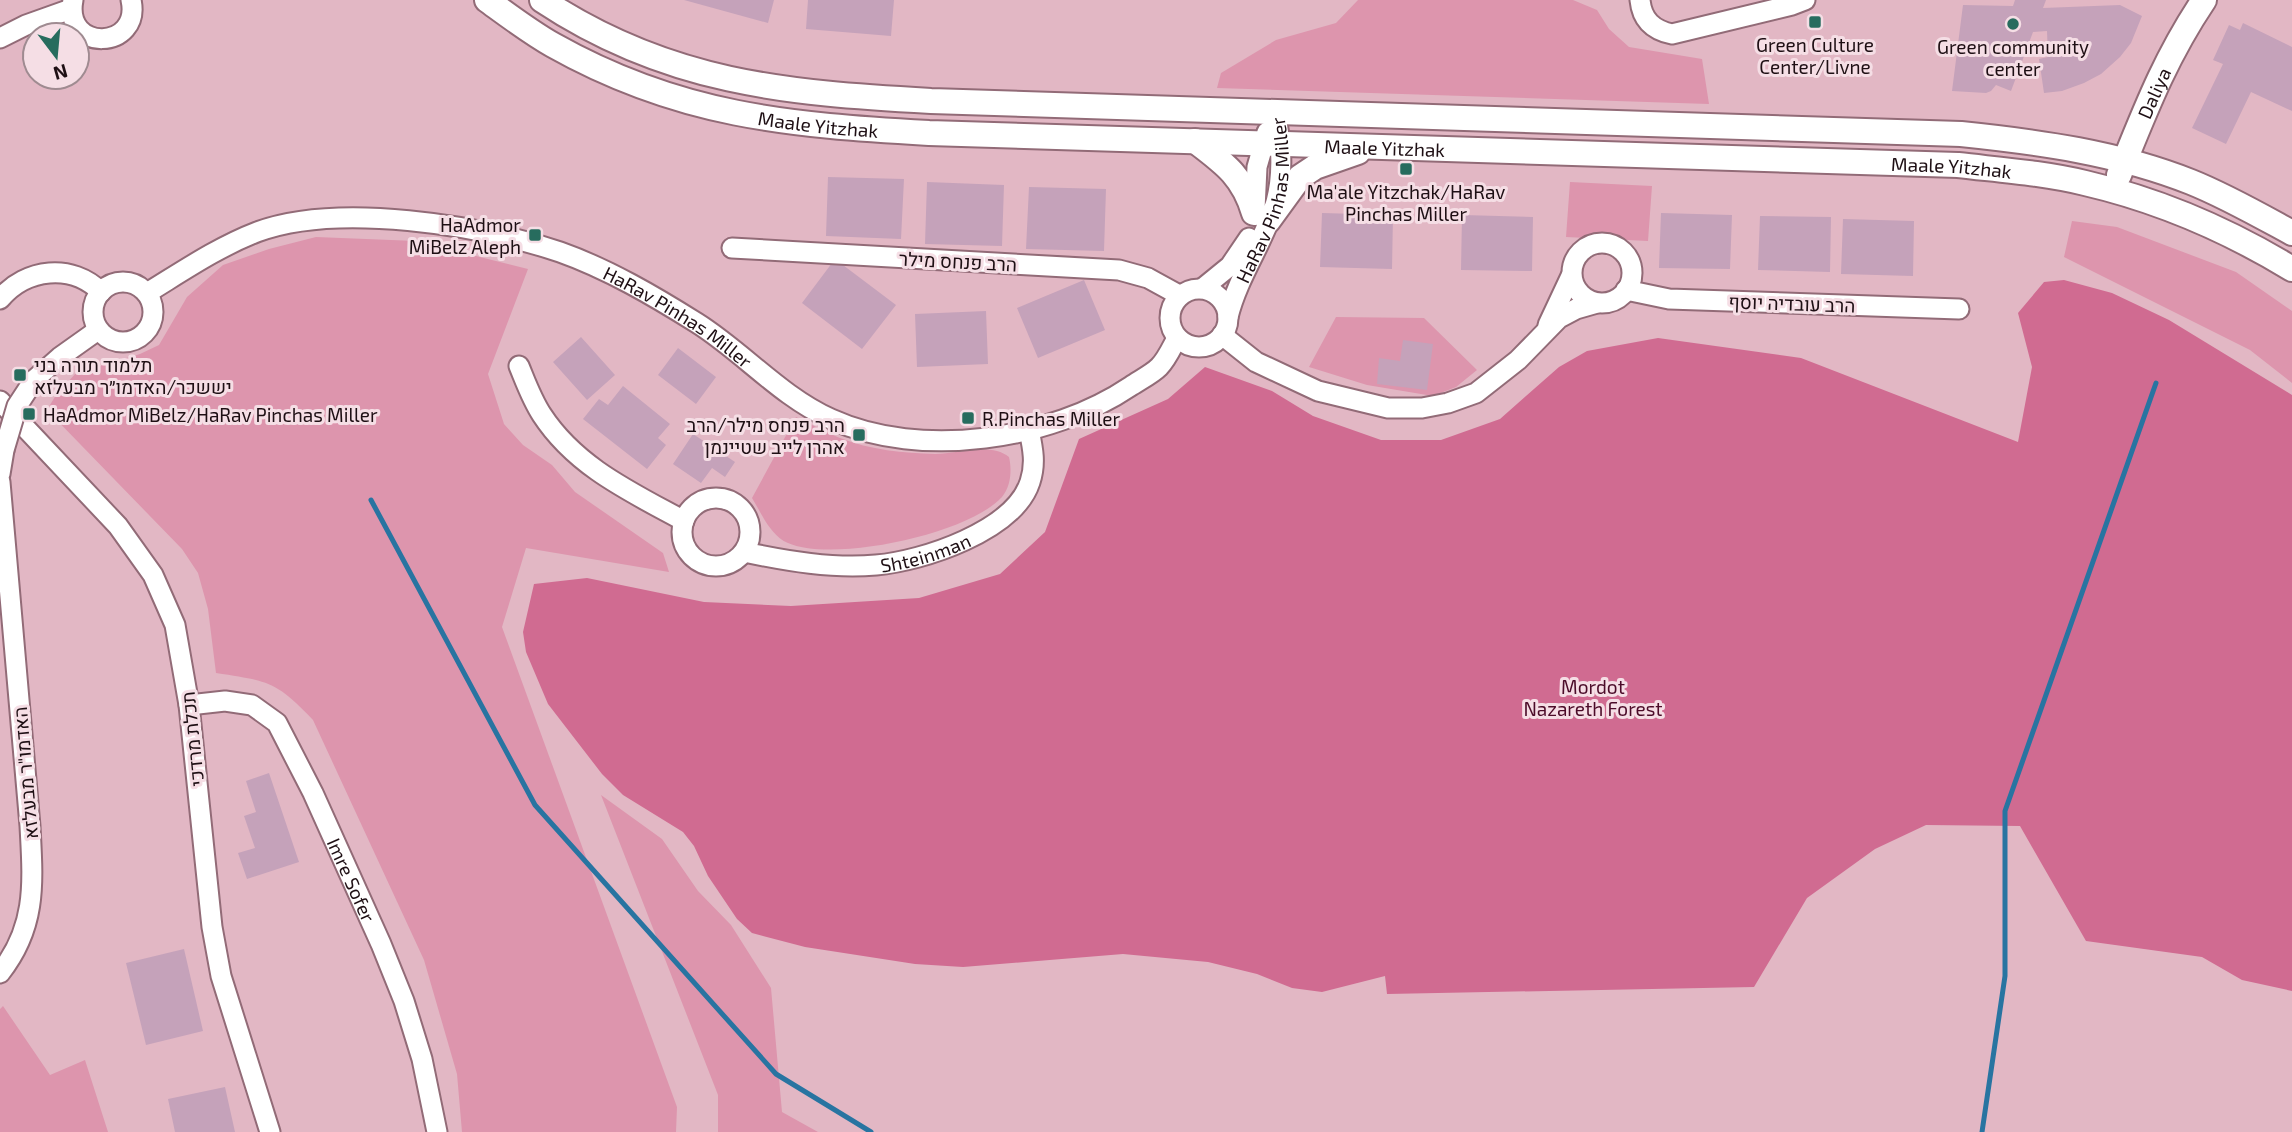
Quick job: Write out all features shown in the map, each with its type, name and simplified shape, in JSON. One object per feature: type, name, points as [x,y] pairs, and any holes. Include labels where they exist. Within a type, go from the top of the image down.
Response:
[{"type":"street","points":[[0,38],[72,4],[78,28],[95,39],[105,40],[123,31],[129,23],[132,13],[131,0]]},
{"type":"street","name":"Maale Yitzhak","points":[[487,0],[551,44],[628,82],[705,107],[753,117],[829,127],[929,133],[1958,165],[2047,176],[2113,191],[2180,212],[2292,269]]},
{"type":"street","name":"Maale Yitzhak","points":[[542,0],[568,17],[641,52],[713,77],[759,86],[831,95],[931,101],[1961,134],[2052,145],[2125,161],[2192,183],[2292,233]]},
{"type":"street","points":[[1640,0],[1641,9],[1652,27],[1672,34],[1805,0]]},
{"type":"street","name":"Daliya","points":[[2113,191],[2138,123],[2170,54],[2204,0]]},
{"type":"street","name":"HaRav Pinhas Miller","points":[[1203,288],[1230,266],[1261,217],[1275,203],[1280,178],[1272,144],[1275,111]]},
{"type":"street","points":[[1195,141],[1227,164],[1241,181],[1261,217],[1300,177],[1315,167],[1373,146]]},
{"type":"street","name":"HaRav Pinhas Miller","points":[[1225,326],[1261,217]]},
{"type":"street","name":"HaRav Pinhas Miller","points":[[147,293],[216,250],[258,232],[292,223],[332,218],[429,224],[495,234],[561,253],[607,272],[650,295],[700,325],[798,401],[831,420],[914,440],[951,441],[1029,430],[1080,413],[1117,395],[1159,367],[1177,338]]},
{"type":"street","points":[[1225,326],[1210,345],[1189,346],[1177,338],[1170,323],[1172,303],[1188,290],[1203,288],[1217,294],[1224,301],[1225,326],[1256,362],[1318,391],[1388,408],[1435,405],[1476,393],[1518,360],[1559,318],[1576,309],[1616,300],[1626,290],[1632,276],[1627,257],[1611,245],[1592,245],[1583,250],[1576,257],[1571,276],[1546,329]]},
{"type":"street","name":"הרב פנחס מילר","points":[[732,248],[1119,270],[1148,278],[1179,295]]},
{"type":"street","points":[[0,299],[10,287],[26,278],[46,272],[69,273],[89,281],[100,292]]},
{"type":"street","points":[[1571,276],[1580,294],[1597,303]]},
{"type":"street","points":[[124,282],[139,286],[147,293],[154,316],[151,326],[144,334],[126,343],[106,337],[99,330],[93,311],[95,301],[100,292],[109,285],[124,282]]},
{"type":"street","name":"הרב עובדיה יוסף","points":[[1626,290],[1669,299],[1959,309]]},
{"type":"street","points":[[0,474],[17,406],[34,380],[60,357],[99,330]]},
{"type":"street","points":[[519,366],[540,413],[570,450],[590,467],[684,521]]},
{"type":"street","name":"תכלת מרדכי","points":[[0,401],[118,526],[153,575],[175,625],[189,705],[212,927],[221,975],[270,1132]]},
{"type":"street","name":"Shteinman","points":[[744,552],[783,560],[835,565],[876,565],[913,558],[948,547],[981,532],[1022,498],[1030,484],[1035,456],[1029,430]]},
{"type":"street","name":"האדמו\"ר מבעלזא","points":[[0,482],[5,600],[30,826],[33,881],[26,929],[0,974]]},
{"type":"street","points":[[722,499],[733,503],[743,511],[749,522],[750,534],[744,552],[735,561],[724,566],[701,563],[690,555],[684,545],[684,521],[689,511],[699,503],[722,499]]},
{"type":"street","name":"Imre Sofer","points":[[189,705],[225,701],[252,705],[277,723],[313,793],[399,989],[422,1059],[437,1132]]},
{"type":"shaded area","points":[[1358,0],[1573,0],[1597,10],[1609,29],[1629,47],[1702,59],[1709,104],[1217,88],[1221,73],[1276,40],[1336,23]]},
{"type":"shaded area","points":[[1570,182],[1652,186],[1648,241],[1566,237]]},
{"type":"shaded area","points":[[2072,221],[2117,227],[2236,272],[2292,311],[2292,383],[2250,350],[2064,257]]},
{"type":"shaded area","points":[[316,237],[416,241],[528,269],[488,374],[504,424],[523,445],[552,465],[575,492],[663,553],[669,572],[526,548],[502,627],[677,1107],[676,1132],[462,1132],[457,1074],[424,960],[313,720],[290,697],[270,685],[216,673],[208,609],[198,573],[182,549],[47,410],[56,395],[76,373],[140,354],[159,345],[187,297],[223,265]]},
{"type":"shaded area","points":[[1336,317],[1424,318],[1477,370],[1456,387],[1433,396],[1367,385],[1309,367]]},
{"type":"shaded area","points":[[796,417],[840,438],[875,448],[935,454],[993,450],[1009,457],[1009,483],[1002,497],[985,510],[961,523],[932,533],[867,547],[809,548],[788,543],[771,529],[752,498]]},
{"type":"shaded area","points":[[601,795],[662,839],[698,891],[731,925],[771,988],[782,1112],[818,1132],[718,1132],[718,1095]]},
{"type":"shaded area","points":[[3,1006],[50,1075],[85,1060],[108,1132],[0,1132],[0,1009]]},
{"type":"green space","name":"Mordot Nazareth Forest","points":[[2064,280],[2112,293],[2169,320],[2292,395],[2292,991],[2242,980],[2202,957],[2086,941],[2020,826],[1926,825],[1875,849],[1807,898],[1754,987],[1387,994],[1385,976],[1322,992],[1292,988],[1257,974],[1208,962],[1123,954],[963,967],[915,964],[805,947],[752,933],[737,919],[683,832],[623,795],[602,774],[548,704],[526,652],[523,632],[534,584],[587,578],[704,602],[791,606],[919,598],[1000,574],[1045,532],[1079,439],[1168,399],[1205,367],[1272,391],[1313,416],[1381,440],[1441,440],[1500,419],[1559,367],[1587,351],[1658,338],[1801,358],[2018,442],[2032,367],[2018,313],[2044,282]]},
{"type":"building","points":[[684,0],[774,0],[768,23]]},
{"type":"building","points":[[808,0],[894,0],[891,36],[806,29]]},
{"type":"building","points":[[2015,0],[2046,0],[2043,8],[2120,5],[2142,16],[2131,43],[2120,57],[2101,74],[2084,83],[2062,91],[2044,93],[2039,59],[2048,57],[2047,31],[2033,32],[2011,91],[1996,85],[1986,93],[1952,91],[1963,5],[2013,6]]},
{"type":"building","points":[[2243,23],[2292,47],[2292,111],[2251,92],[2226,144],[2192,128],[2223,64],[2213,60],[2229,25],[2240,30]]},
{"type":"building","points":[[828,177],[904,179],[901,239],[826,236]]},
{"type":"building","points":[[927,182],[1004,185],[1002,246],[925,244]]},
{"type":"building","points":[[1029,187],[1106,189],[1104,251],[1026,249]]},
{"type":"building","points":[[1322,213],[1393,215],[1392,269],[1320,267]]},
{"type":"building","points":[[1661,213],[1732,215],[1730,269],[1659,268]]},
{"type":"building","points":[[1462,215],[1533,217],[1532,271],[1461,270]]},
{"type":"building","points":[[1760,216],[1831,217],[1830,272],[1758,270]]},
{"type":"building","points":[[1843,219],[1914,221],[1913,276],[1841,274]]},
{"type":"building","points":[[835,259],[896,305],[862,349],[802,303]]},
{"type":"building","points":[[1084,280],[1105,330],[1038,358],[1017,308]]},
{"type":"building","points":[[986,311],[988,364],[917,367],[915,314]]},
{"type":"building","points":[[581,337],[615,375],[587,400],[553,362]]},
{"type":"building","points":[[1403,340],[1433,344],[1427,390],[1377,384],[1379,358],[1400,361]]},
{"type":"building","points":[[678,348],[716,377],[696,404],[658,375]]},
{"type":"building","points":[[623,386],[670,424],[658,438],[666,445],[647,469],[583,419],[599,399],[608,405]]},
{"type":"building","points":[[693,434],[735,462],[725,477],[712,468],[701,483],[673,464]]},
{"type":"building","points":[[269,773],[299,862],[247,879],[238,853],[255,848],[244,816],[256,812],[246,781]]},
{"type":"building","points":[[184,949],[203,1031],[146,1045],[126,963]]},
{"type":"building","points":[[225,1087],[235,1132],[175,1132],[168,1099]]},
{"type":"waterway","points":[[1982,1132],[2005,976],[2005,811],[2156,383]]},
{"type":"waterway","points":[[371,500],[535,805],[776,1074],[871,1132]]},
{"type":"place","name":"Green Culture Center/Livne","points":[[1815,22]]},
{"type":"place","name":"Green community center","points":[[2013,24]]},
{"type":"place","name":"Ma'ale Yitzchak/HaRav Pinchas Miller","points":[[1406,169]]},
{"type":"place","name":"HaAdmor MiBelz Aleph","points":[[535,235]]},
{"type":"place","name":"תלמוד תורה בני יששכר/האדמו״ר מבעלזא","points":[[20,375]]},
{"type":"place","name":"HaAdmor MiBelz/HaRav Pinchas Miller","points":[[29,414]]},
{"type":"place","name":"R.Pinchas Miller","points":[[968,418]]},
{"type":"place","name":"הרב פנחס מילר/הרב אהרן לייב שטיינמן","points":[[859,435]]}]
